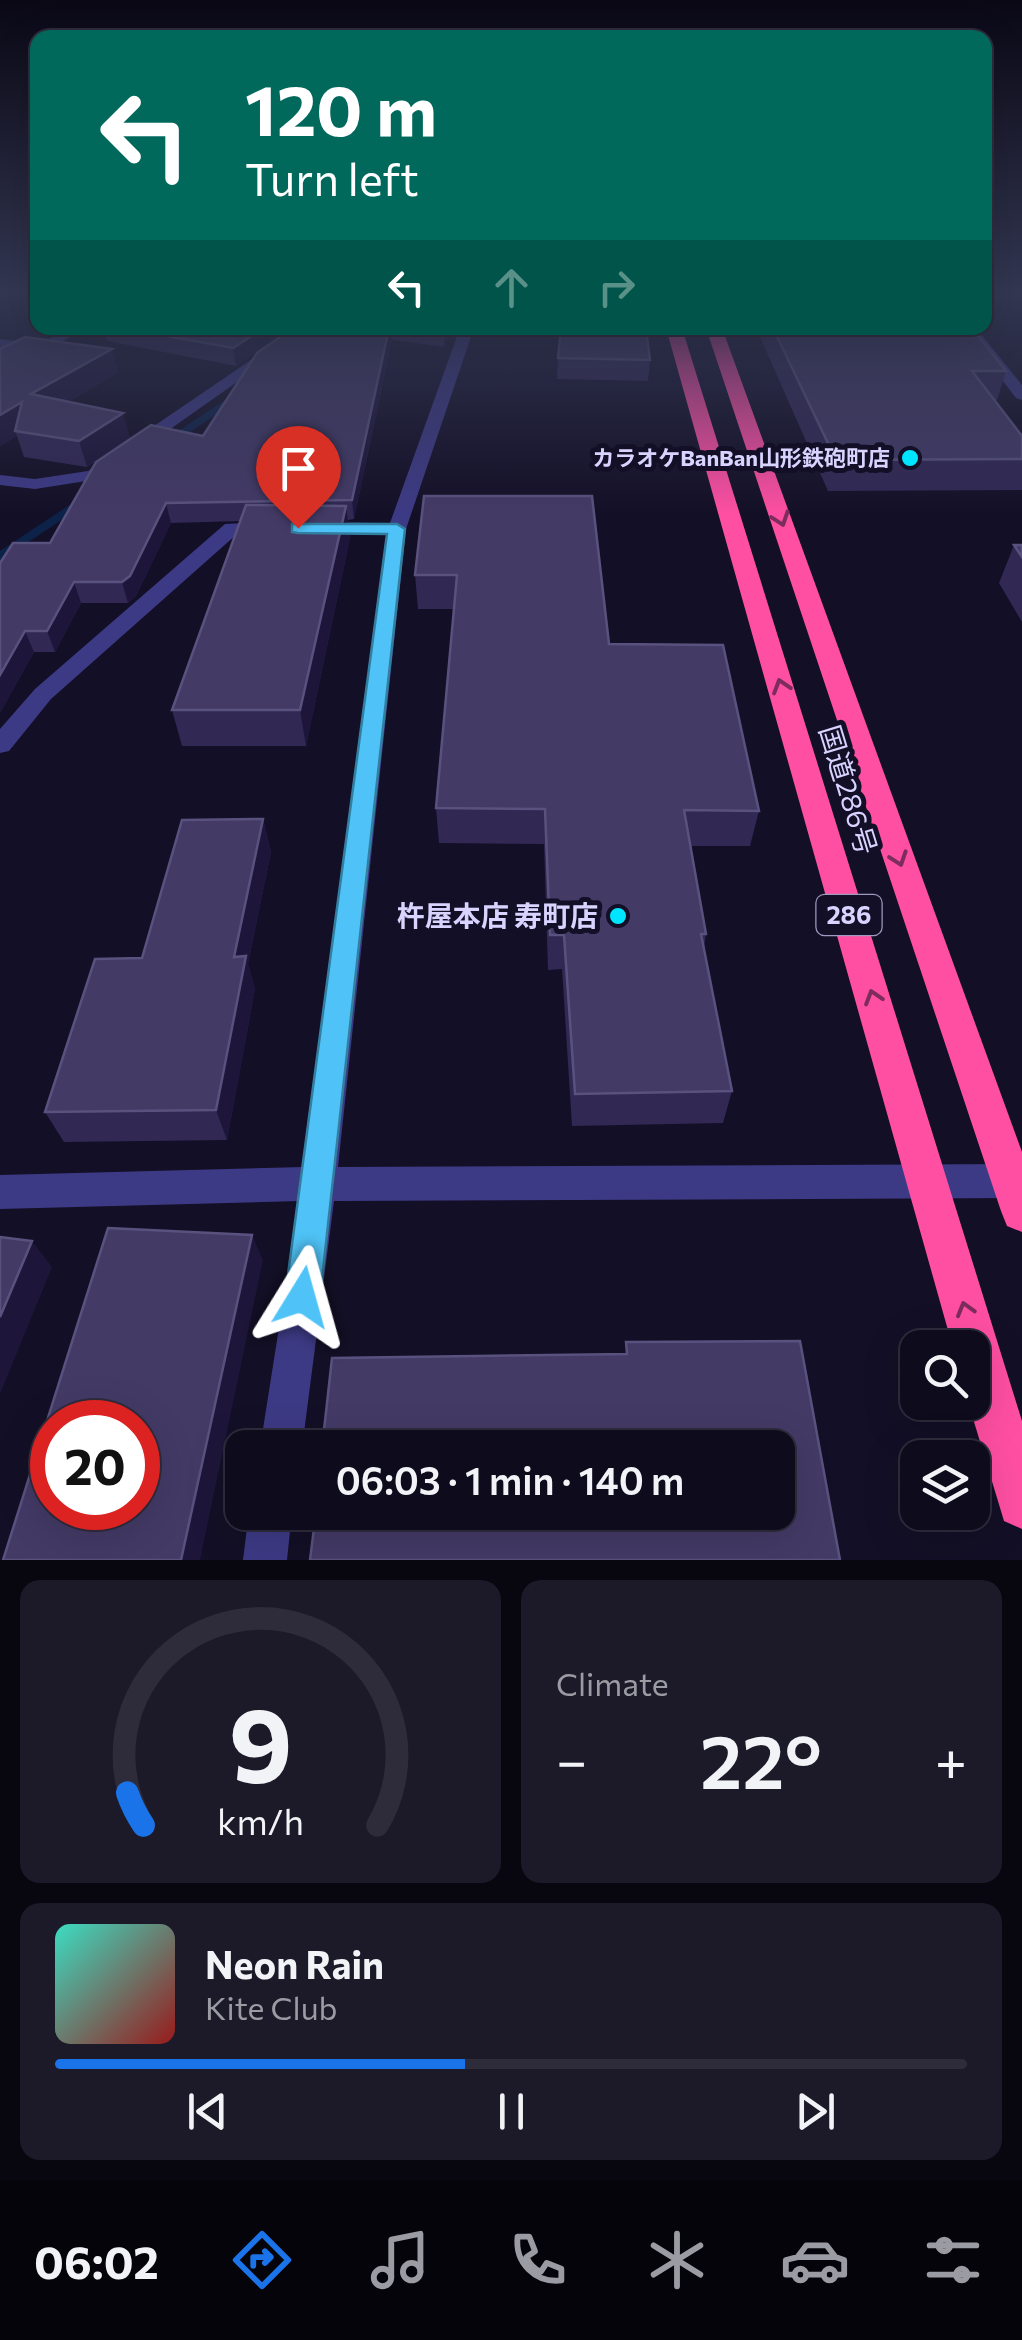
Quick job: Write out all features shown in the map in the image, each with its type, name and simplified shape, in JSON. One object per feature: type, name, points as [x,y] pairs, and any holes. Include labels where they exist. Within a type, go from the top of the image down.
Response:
[{"type":"highway","name":"国道286号","points":[[686,369],[1022,1504]]},
{"type":"highway","name":"国道286号","points":[[728,369],[1019,1191]]},
{"type":"street","points":[[0,480],[35,484],[93,475],[248,369]]},
{"type":"street","points":[[284,1430],[318,1184],[397,529],[452,369]]},
{"type":"street","points":[[1001,369],[1022,395]]},
{"type":"street","points":[[0,745],[43,694],[232,528],[397,529]]},
{"type":"street","points":[[0,1192],[318,1184],[928,1181],[1019,1191]]},
{"type":"street","points":[[265,1560],[269,1530]]},
{"type":"building","points":[[0,369],[76,369],[31,394],[123,413],[79,441],[15,431],[22,402],[0,415]]},
{"type":"building","points":[[247,369],[380,369],[352,500],[166,503],[130,576],[122,582],[74,582],[47,631],[25,631],[0,675],[0,563],[13,543],[50,543],[96,462],[151,425],[203,436]]},
{"type":"building","points":[[792,369],[1006,371],[972,371],[1022,436],[1022,459],[836,460]]},
{"type":"building","points":[[424,496],[592,496],[609,644],[723,645],[759,811],[684,810],[706,934],[701,934],[732,1091],[575,1094],[564,935],[550,935],[545,809],[436,808],[457,575],[415,575]]},
{"type":"building","points":[[246,505],[346,506],[300,710],[172,710]]},
{"type":"building","points":[[263,819],[234,957],[246,956],[216,1110],[45,1112],[95,959],[142,958],[182,820]]},
{"type":"building","points":[[108,1228],[252,1235],[181,1560],[3,1560],[30,1475],[30,1530],[160,1530],[160,1400],[54,1400]]},
{"type":"building","points":[[0,1237],[32,1241],[0,1317]]},
{"type":"building","points":[[800,1341],[840,1560],[310,1560],[314,1530],[795,1530],[795,1430],[324,1430],[332,1358],[627,1354],[626,1342]]},
{"type":"waterway","points":[[166,444],[243,391]]},
{"type":"waterway","points":[[0,557],[86,498]]},
{"type":"place","name":"カラオケBanBan山形鉄砲町店","points":[[910,458]]},
{"type":"place","name":"杵屋本店 寿町店","points":[[618,916]]},
{"type":"route","points":[[298,528],[397,529],[302,1297]]}]
